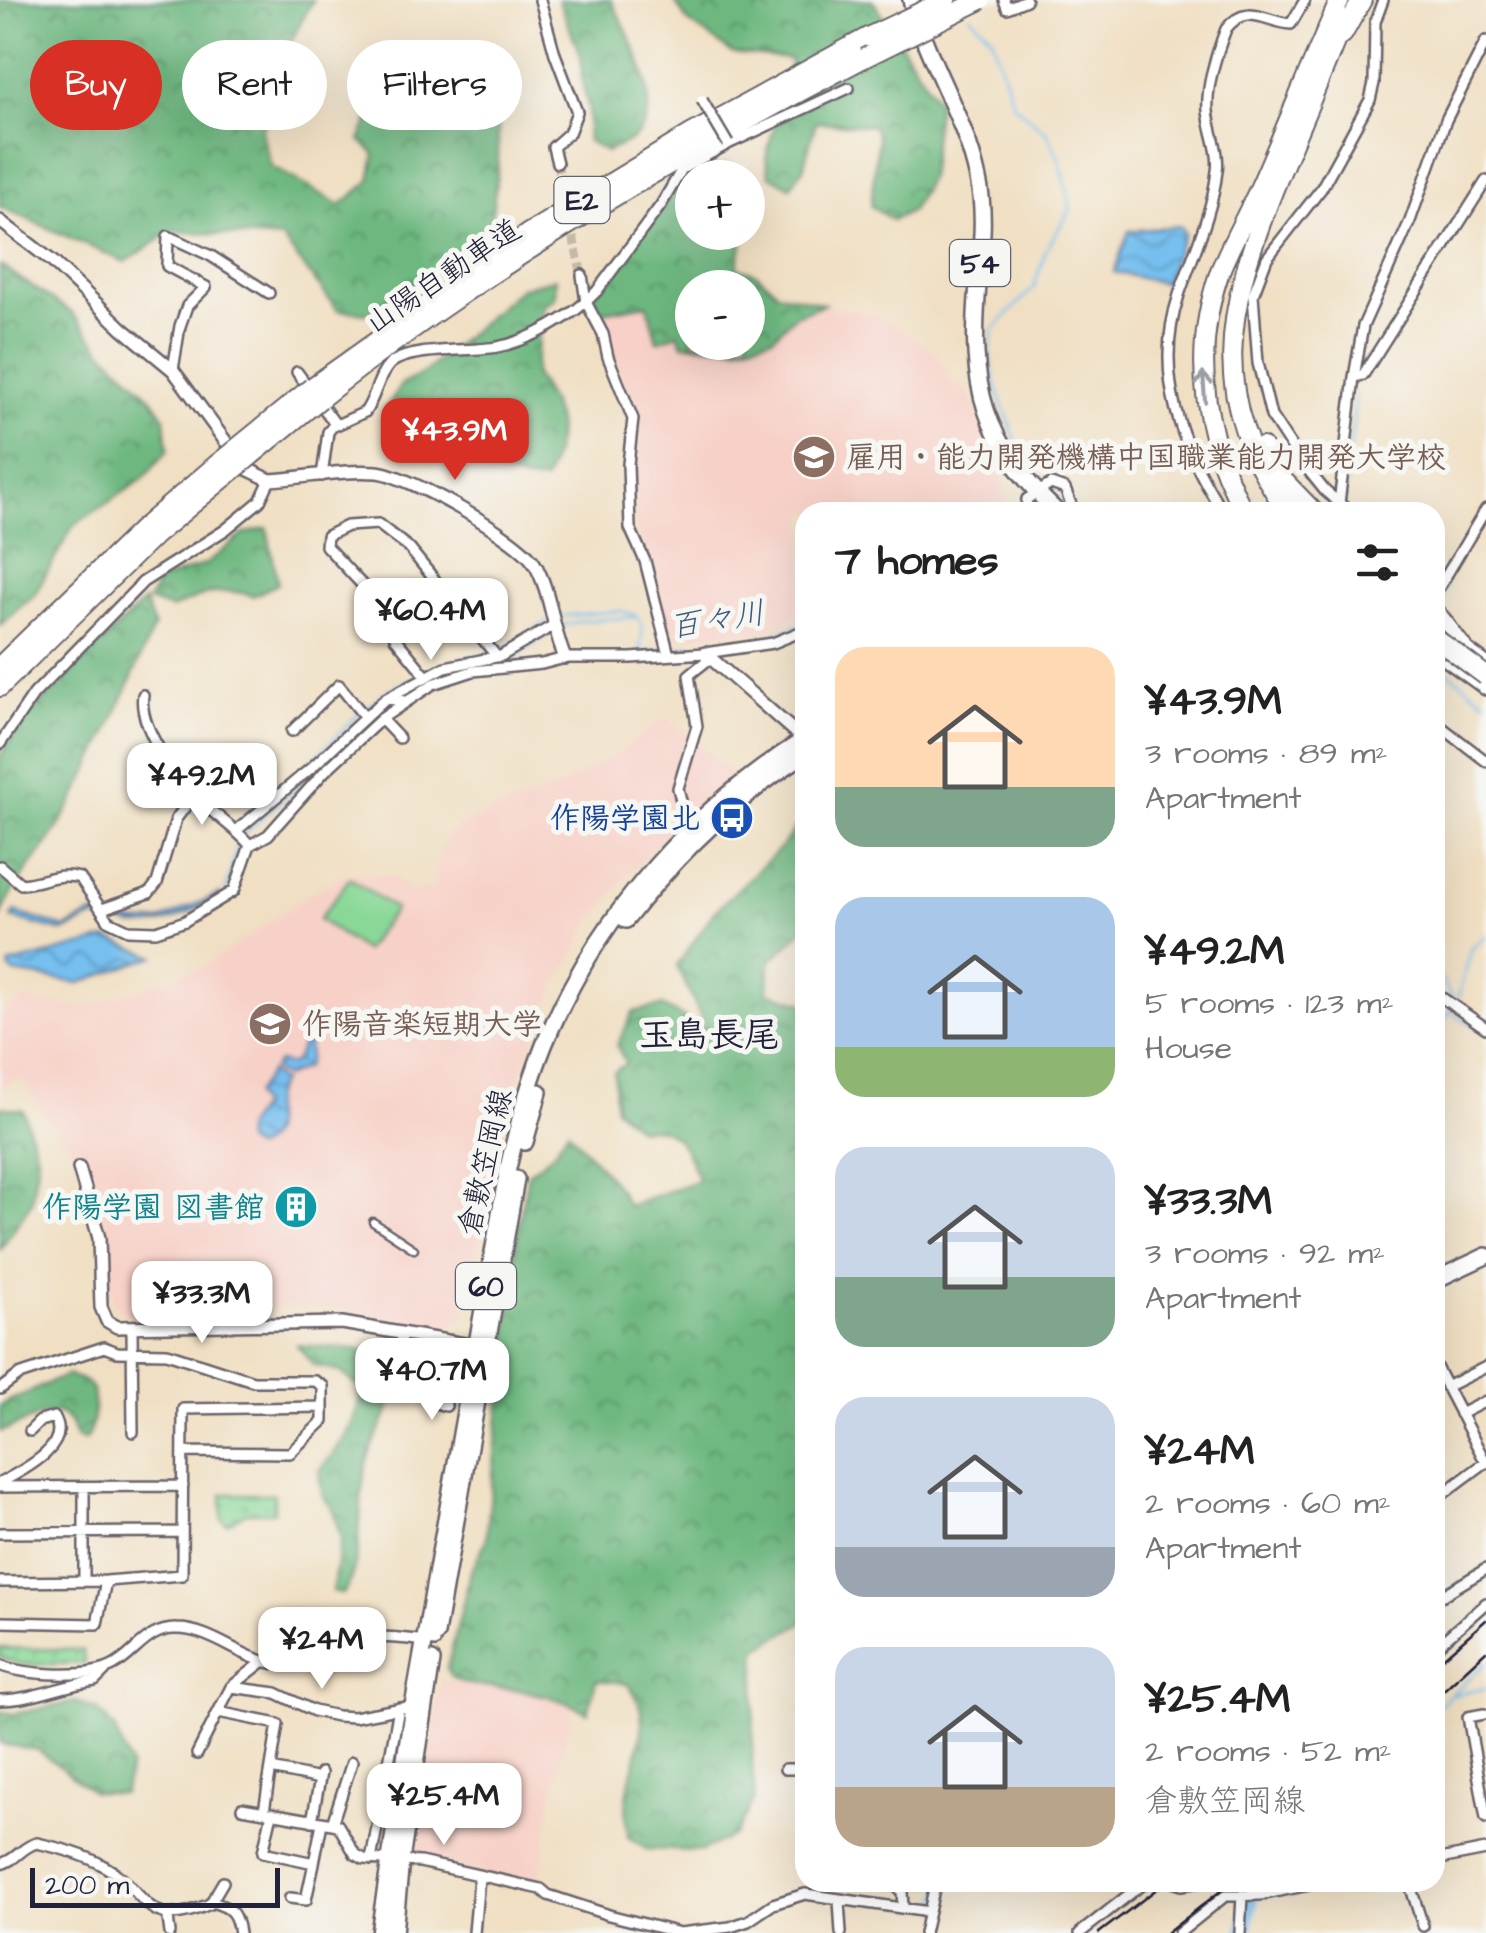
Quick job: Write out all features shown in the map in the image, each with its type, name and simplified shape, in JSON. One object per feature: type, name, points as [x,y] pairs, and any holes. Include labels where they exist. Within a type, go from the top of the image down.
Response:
[{"type":"highway","name":"山陽自動車道","points":[[0,666],[143,528],[527,234],[690,134],[868,37],[946,0]]},
{"type":"highway","name":"山陽自動車道","points":[[316,393],[576,220],[698,147],[981,0]]},
{"type":"highway","points":[[1322,56],[1331,0]]},
{"type":"highway","points":[[1280,502],[1246,437],[1233,386],[1232,341],[1239,289],[1250,251],[1340,0]]},
{"type":"highway","points":[[1240,502],[1214,444],[1205,402],[1203,356],[1209,311],[1221,269],[1351,0]]},
{"type":"highway","points":[[1322,56],[1362,0]]},
{"type":"highway","points":[[1258,193],[1226,295],[1222,371],[1231,422],[1244,455],[1263,488],[1276,502]]},
{"type":"highway","points":[[1232,341],[1239,382],[1255,433],[1283,480],[1304,502]]},
{"type":"highway","name":"山陽自動車道","points":[[0,687],[220,471]]},
{"type":"highway","points":[[1445,637],[1462,647]]},
{"type":"highway","points":[[1445,640],[1486,676]]},
{"type":"main road","name":"54","points":[[910,0],[924,44],[972,156],[982,198],[974,334],[978,383],[1006,456],[1046,502]]},
{"type":"main road","points":[[1445,642],[1486,687]]},
{"type":"main road","points":[[1462,647],[1486,665]]},
{"type":"main road","name":"倉敷笠岡線","points":[[394,1933],[387,1860],[430,1642],[512,1148],[522,1110],[550,1030],[601,938],[647,875],[688,830],[795,751]]},
{"type":"main road","name":"倉敷笠岡線","points":[[482,1346],[532,1112],[559,1034],[582,988],[609,943],[655,883],[708,827],[795,753]]},
{"type":"main road","points":[[1445,1275],[1486,1256]]},
{"type":"main road","name":"倉敷笠岡線","points":[[378,1933],[406,1707],[430,1642]]},
{"type":"street","points":[[540,0],[554,54],[577,112],[569,133],[554,147],[557,163]]},
{"type":"street","points":[[1004,0],[1007,8],[1026,0]]},
{"type":"street","points":[[1217,502],[1188,451],[1170,380],[1170,329],[1206,226],[1216,178],[1217,155],[1208,100],[1226,28],[1249,13],[1291,24],[1305,0]]},
{"type":"street","points":[[1337,502],[1300,460],[1270,416],[1258,363],[1254,295],[1267,258],[1321,189],[1370,100],[1375,22],[1383,0]]},
{"type":"street","points":[[1344,502],[1358,346],[1410,221],[1446,120],[1486,42]]},
{"type":"street","points":[[322,476],[328,432],[366,412],[380,377],[393,361],[412,355],[447,354],[514,343],[586,302],[661,205],[682,169],[849,88]]},
{"type":"street","points":[[702,100],[728,144]]},
{"type":"street","points":[[1354,377],[1363,374],[1486,181]]},
{"type":"street","points":[[0,221],[53,262],[173,370],[245,468],[270,480],[381,472],[410,481],[517,544],[540,574],[566,658]]},
{"type":"street","points":[[173,370],[187,306],[206,287],[167,266],[168,236],[211,256],[269,292]]},
{"type":"street","points":[[582,275],[586,302],[603,334],[633,420],[628,464],[630,528],[645,561],[669,653]]},
{"type":"street","points":[[297,372],[336,425]]},
{"type":"street","points":[[0,744],[34,694],[143,582],[225,530],[260,501],[270,480]]},
{"type":"street","points":[[1027,502],[1051,484],[1061,485],[1069,502]]},
{"type":"street","points":[[1445,578],[1486,509]]},
{"type":"street","points":[[424,674],[394,638],[392,618],[326,546],[327,536],[347,526],[378,524],[409,548],[499,659]]},
{"type":"street","points":[[0,866],[21,884],[63,874],[80,878],[105,913],[128,930],[156,930],[186,921],[234,891],[242,837],[320,767],[404,701],[452,676],[499,659],[555,628]]},
{"type":"street","points":[[143,695],[141,707],[146,725],[194,795],[242,837],[268,834],[362,713],[424,674],[499,659],[669,653],[707,656],[772,643],[795,634]]},
{"type":"street","points":[[707,656],[795,735]]},
{"type":"street","points":[[688,830],[678,788],[697,726],[689,675],[707,656]]},
{"type":"street","points":[[1445,666],[1486,696]]},
{"type":"street","points":[[292,731],[339,685],[362,713]]},
{"type":"street","points":[[387,699],[404,701]]},
{"type":"street","points":[[381,719],[399,738]]},
{"type":"street","points":[[1445,730],[1486,762]]},
{"type":"street","points":[[105,913],[149,893],[157,883],[176,818],[194,795]]},
{"type":"street","points":[[1445,1001],[1486,1028]]},
{"type":"street","points":[[79,1168],[99,1238],[103,1314],[117,1327],[342,1323],[482,1346]]},
{"type":"street","points":[[373,1222],[414,1250]]},
{"type":"street","points":[[132,1328],[132,1432]]},
{"type":"street","points":[[401,1334],[400,1347],[417,1388],[426,1399],[446,1406],[444,1341]]},
{"type":"street","points":[[0,1389],[19,1375],[104,1347],[117,1352],[167,1353],[253,1381],[315,1380],[323,1386],[323,1421],[290,1453],[183,1452]]},
{"type":"street","points":[[1445,1492],[1485,1461],[1446,1387],[1486,1367]]},
{"type":"street","points":[[1460,1414],[1486,1400]]},
{"type":"street","points":[[0,1582],[106,1581],[182,1575],[182,1409],[323,1407]]},
{"type":"street","points":[[0,1485],[40,1458],[58,1440],[59,1424],[54,1418],[40,1422],[30,1431]]},
{"type":"street","points":[[0,1485],[183,1486]]},
{"type":"street","points":[[84,1486],[84,1581]]},
{"type":"street","points":[[0,1533],[182,1532]]},
{"type":"street","points":[[1445,1594],[1486,1569]]},
{"type":"street","points":[[0,1622],[98,1624],[106,1581]]},
{"type":"street","points":[[1445,1639],[1486,1602]]},
{"type":"street","points":[[0,1665],[16,1672],[98,1672],[122,1661],[150,1636],[176,1628],[279,1664],[369,1638],[430,1642]]},
{"type":"street","points":[[196,1754],[231,1687],[264,1661]]},
{"type":"street","points":[[0,1700],[19,1700],[95,1681],[106,1669]]},
{"type":"street","points":[[231,1687],[276,1693],[336,1716],[354,1717],[406,1707]]},
{"type":"street","points":[[218,1712],[278,1724],[264,1852],[314,1862]]},
{"type":"street","points":[[1484,1714],[1468,1717],[1486,1818]]},
{"type":"street","points":[[1474,1752],[1486,1750]]},
{"type":"street","points":[[322,1823],[352,1762]]},
{"type":"street","points":[[786,1768],[795,1768]]},
{"type":"street","points":[[271,1769],[321,1776],[322,1823],[306,1900],[290,1898]]},
{"type":"street","points":[[242,1808],[342,1830],[355,1854],[541,1889],[609,1916],[680,1933],[748,1921],[772,1904],[806,1894],[929,1912]]},
{"type":"street","points":[[0,1864],[37,1843],[87,1858],[112,1871],[155,1912],[168,1918],[212,1902],[224,1882]]},
{"type":"street","points":[[1445,1858],[1486,1850]]},
{"type":"street","points":[[474,1933],[479,1878]]},
{"type":"street","points":[[902,1892],[903,1906]]},
{"type":"street","points":[[924,1933],[934,1892]]},
{"type":"street","points":[[1080,1933],[1132,1892]]},
{"type":"street","points":[[1240,1933],[1241,1892]]},
{"type":"street","points":[[1179,1933],[1226,1896],[1262,1892]]},
{"type":"street","points":[[1412,1892],[1423,1926]]},
{"type":"street","points":[[839,1900],[841,1933]]},
{"type":"street","points":[[212,1902],[229,1907],[236,1916],[239,1933]]},
{"type":"street","points":[[168,1918],[170,1933]]},
{"type":"shaded area","name":"雇用・能力開発機構中国職業能力開発大学校","points":[[646,304],[658,342],[675,336],[675,360],[765,360],[765,340],[774,338],[796,316],[824,305],[874,315],[936,353],[954,384],[968,390],[1008,502],[795,502],[795,618],[767,630],[671,638],[662,617],[658,586],[636,529],[633,475],[637,413],[602,313]]},
{"type":"shaded area","name":"作陽音楽短期大学","points":[[666,717],[735,774],[627,875],[590,924],[558,983],[524,1064],[496,1161],[463,1319],[449,1327],[308,1307],[129,1317],[113,1303],[106,1227],[89,1170],[20,1077],[0,1089],[0,1016],[22,1000],[84,1008],[205,966],[311,893],[347,874],[391,875],[410,891],[434,889],[436,865],[446,836],[464,822],[555,789],[617,753]]},
{"type":"shaded area","points":[[441,1679],[562,1698],[573,1705],[550,1807],[539,1883],[503,1879],[415,1855]]},
{"type":"green space","points":[[0,0],[313,0],[291,40],[182,40],[182,130],[261,130],[271,166],[341,205],[370,181],[375,154],[360,140],[365,130],[498,130],[498,167],[490,227],[441,265],[367,313],[338,310],[282,239],[173,231],[125,262],[0,207]]},
{"type":"green space","points":[[558,0],[611,0],[643,69],[649,108],[645,124],[634,138],[606,152],[587,140],[589,110],[581,56]]},
{"type":"green space","points":[[674,0],[872,0],[938,101],[929,178],[911,211],[892,220],[871,206],[878,138],[873,126],[816,122],[803,169],[790,187],[769,175],[766,157],[791,59],[732,53],[687,21]]},
{"type":"green space","points":[[675,190],[675,250],[741,250],[737,267],[746,270],[675,270],[675,335],[657,341],[647,304],[602,312],[593,296]]},
{"type":"green space","points":[[0,265],[72,313],[104,352],[151,397],[165,418],[168,450],[143,479],[73,526],[35,594],[0,625]]},
{"type":"green space","points":[[556,278],[555,298],[543,306],[534,375],[551,404],[558,426],[545,481],[526,481],[432,452],[412,431],[384,412],[401,385],[425,372],[521,288]]},
{"type":"green space","points":[[765,281],[777,292],[824,304],[795,315],[773,337],[765,339]]},
{"type":"green space","points":[[267,528],[278,584],[253,596],[211,594],[171,609],[148,601],[159,581],[206,564],[244,534]]},
{"type":"green space","points":[[144,601],[154,626],[111,725],[62,821],[13,891],[0,919],[0,756],[26,718]]},
{"type":"green space","points":[[795,828],[795,938],[770,962],[768,992],[795,1000],[795,1627],[757,1649],[752,1763],[755,1798],[735,1835],[702,1851],[646,1849],[628,1837],[627,1797],[642,1725],[636,1697],[627,1683],[596,1680],[588,1713],[537,1694],[463,1683],[450,1676],[447,1669],[471,1571],[486,1541],[518,1229],[528,1173],[552,1154],[568,1130],[618,1188],[627,1206],[699,1180],[684,1149],[671,1134],[639,1129],[615,1108],[614,1072],[626,1063],[617,1046],[633,1012],[662,1006],[707,1030],[677,966],[714,912],[781,848]]},
{"type":"green space","points":[[350,878],[395,909],[364,951],[319,919]]},
{"type":"green space","points":[[0,1107],[23,1110],[38,1159],[31,1203],[0,1250]]},
{"type":"green space","points":[[297,1345],[357,1349],[384,1358],[394,1380],[389,1409],[365,1472],[356,1562],[343,1594],[332,1592],[341,1538],[332,1508],[322,1495],[319,1471],[352,1423],[361,1389],[341,1372],[314,1365]]},
{"type":"green space","points":[[67,1375],[89,1385],[94,1397],[94,1413],[85,1440],[76,1438],[70,1421],[61,1413],[44,1414],[0,1432],[0,1405]]},
{"type":"green space","points":[[222,1494],[274,1494],[274,1512],[246,1512],[227,1524],[222,1519]]},
{"type":"green space","points":[[0,1648],[82,1650],[85,1663],[22,1665],[0,1657]]},
{"type":"green space","points":[[75,1702],[98,1710],[114,1728],[130,1766],[123,1794],[93,1792],[38,1750],[0,1744],[0,1711],[13,1714]]},
{"type":"water","points":[[1179,226],[1184,233],[1164,283],[1114,272],[1129,231]]},
{"type":"water","points":[[219,894],[180,916],[148,926],[97,917],[60,931],[12,918],[15,912],[65,928],[93,914],[137,923],[160,921]]},
{"type":"water","points":[[107,939],[155,956],[80,983],[10,970],[9,965]]},
{"type":"water","points":[[321,1025],[308,1042],[306,1067],[284,1077],[273,1069],[278,1062],[289,1065],[296,1061],[304,1039]]},
{"type":"water","points":[[270,1072],[281,1082],[272,1102],[270,1134],[255,1149],[245,1142],[244,1129],[260,1106],[254,1095]]},
{"type":"water","points":[[209,1282],[247,1282],[246,1307],[193,1308],[193,1295]]},
{"type":"waterway","points":[[970,15],[992,37],[1013,104],[1047,133],[1059,158],[1069,197],[1070,210],[1046,250],[1034,287],[993,330],[989,351],[995,384],[1019,449]]},
{"type":"waterway","points":[[1344,501],[1356,394]]},
{"type":"waterway","points":[[1445,590],[1447,583]]},
{"type":"waterway","points":[[563,616],[620,611],[635,615]]},
{"type":"waterway","name":"百々川","points":[[562,626],[638,617],[643,627],[640,652],[663,650]]},
{"type":"waterway","points":[[496,652],[548,622]]},
{"type":"waterway","name":"百々川","points":[[671,648],[760,639],[795,627]]},
{"type":"waterway","name":"百々川","points":[[483,664],[510,661],[551,633]]},
{"type":"waterway","points":[[448,662],[484,655]]},
{"type":"waterway","points":[[366,709],[387,691],[436,667]]},
{"type":"waterway","name":"百々川","points":[[439,675],[455,669]]},
{"type":"waterway","points":[[1445,670],[1486,701]]},
{"type":"waterway","name":"百々川","points":[[226,891],[239,838],[390,705]]},
{"type":"waterway","points":[[245,815],[318,755],[359,714]]},
{"type":"waterway","points":[[1457,1000],[1472,948],[1486,936]]},
{"type":"waterway","points":[[1445,986],[1454,1002]]},
{"type":"waterway","points":[[1445,1019],[1451,1009]]},
{"type":"waterway","points":[[1450,1011],[1486,1033]]},
{"type":"waterway","points":[[1445,1284],[1458,1277]]},
{"type":"waterway","points":[[1450,1696],[1486,1663]]},
{"type":"waterway","points":[[1445,1700],[1486,1688]]},
{"type":"waterway","points":[[936,1907],[941,1892]]},
{"type":"waterway","points":[[1244,1933],[1252,1892]]},
{"type":"tunnel","points":[[557,163],[567,209]]},
{"type":"tunnel","points":[[570,224],[582,275]]},
{"type":"railway","points":[[1445,1656],[1486,1620]]},
{"type":"railway","points":[[1445,1689],[1486,1651]]},
{"type":"railway","points":[[1099,1933],[1153,1892]]},
{"type":"railway","points":[[1167,1933],[1219,1892]]},
{"type":"place","name":"雇用・能力開発機構中国職業能力開発大学校","points":[[814,457]]},
{"type":"place","name":"作陽学園北","points":[[732,818]]},
{"type":"place","name":"作陽音楽短期大学","points":[[270,1024]]},
{"type":"place","name":"作陽学園 図書館","points":[[296,1207]]},
{"type":"district","name":"玉島長尾","points":[[709,1034]]}]
